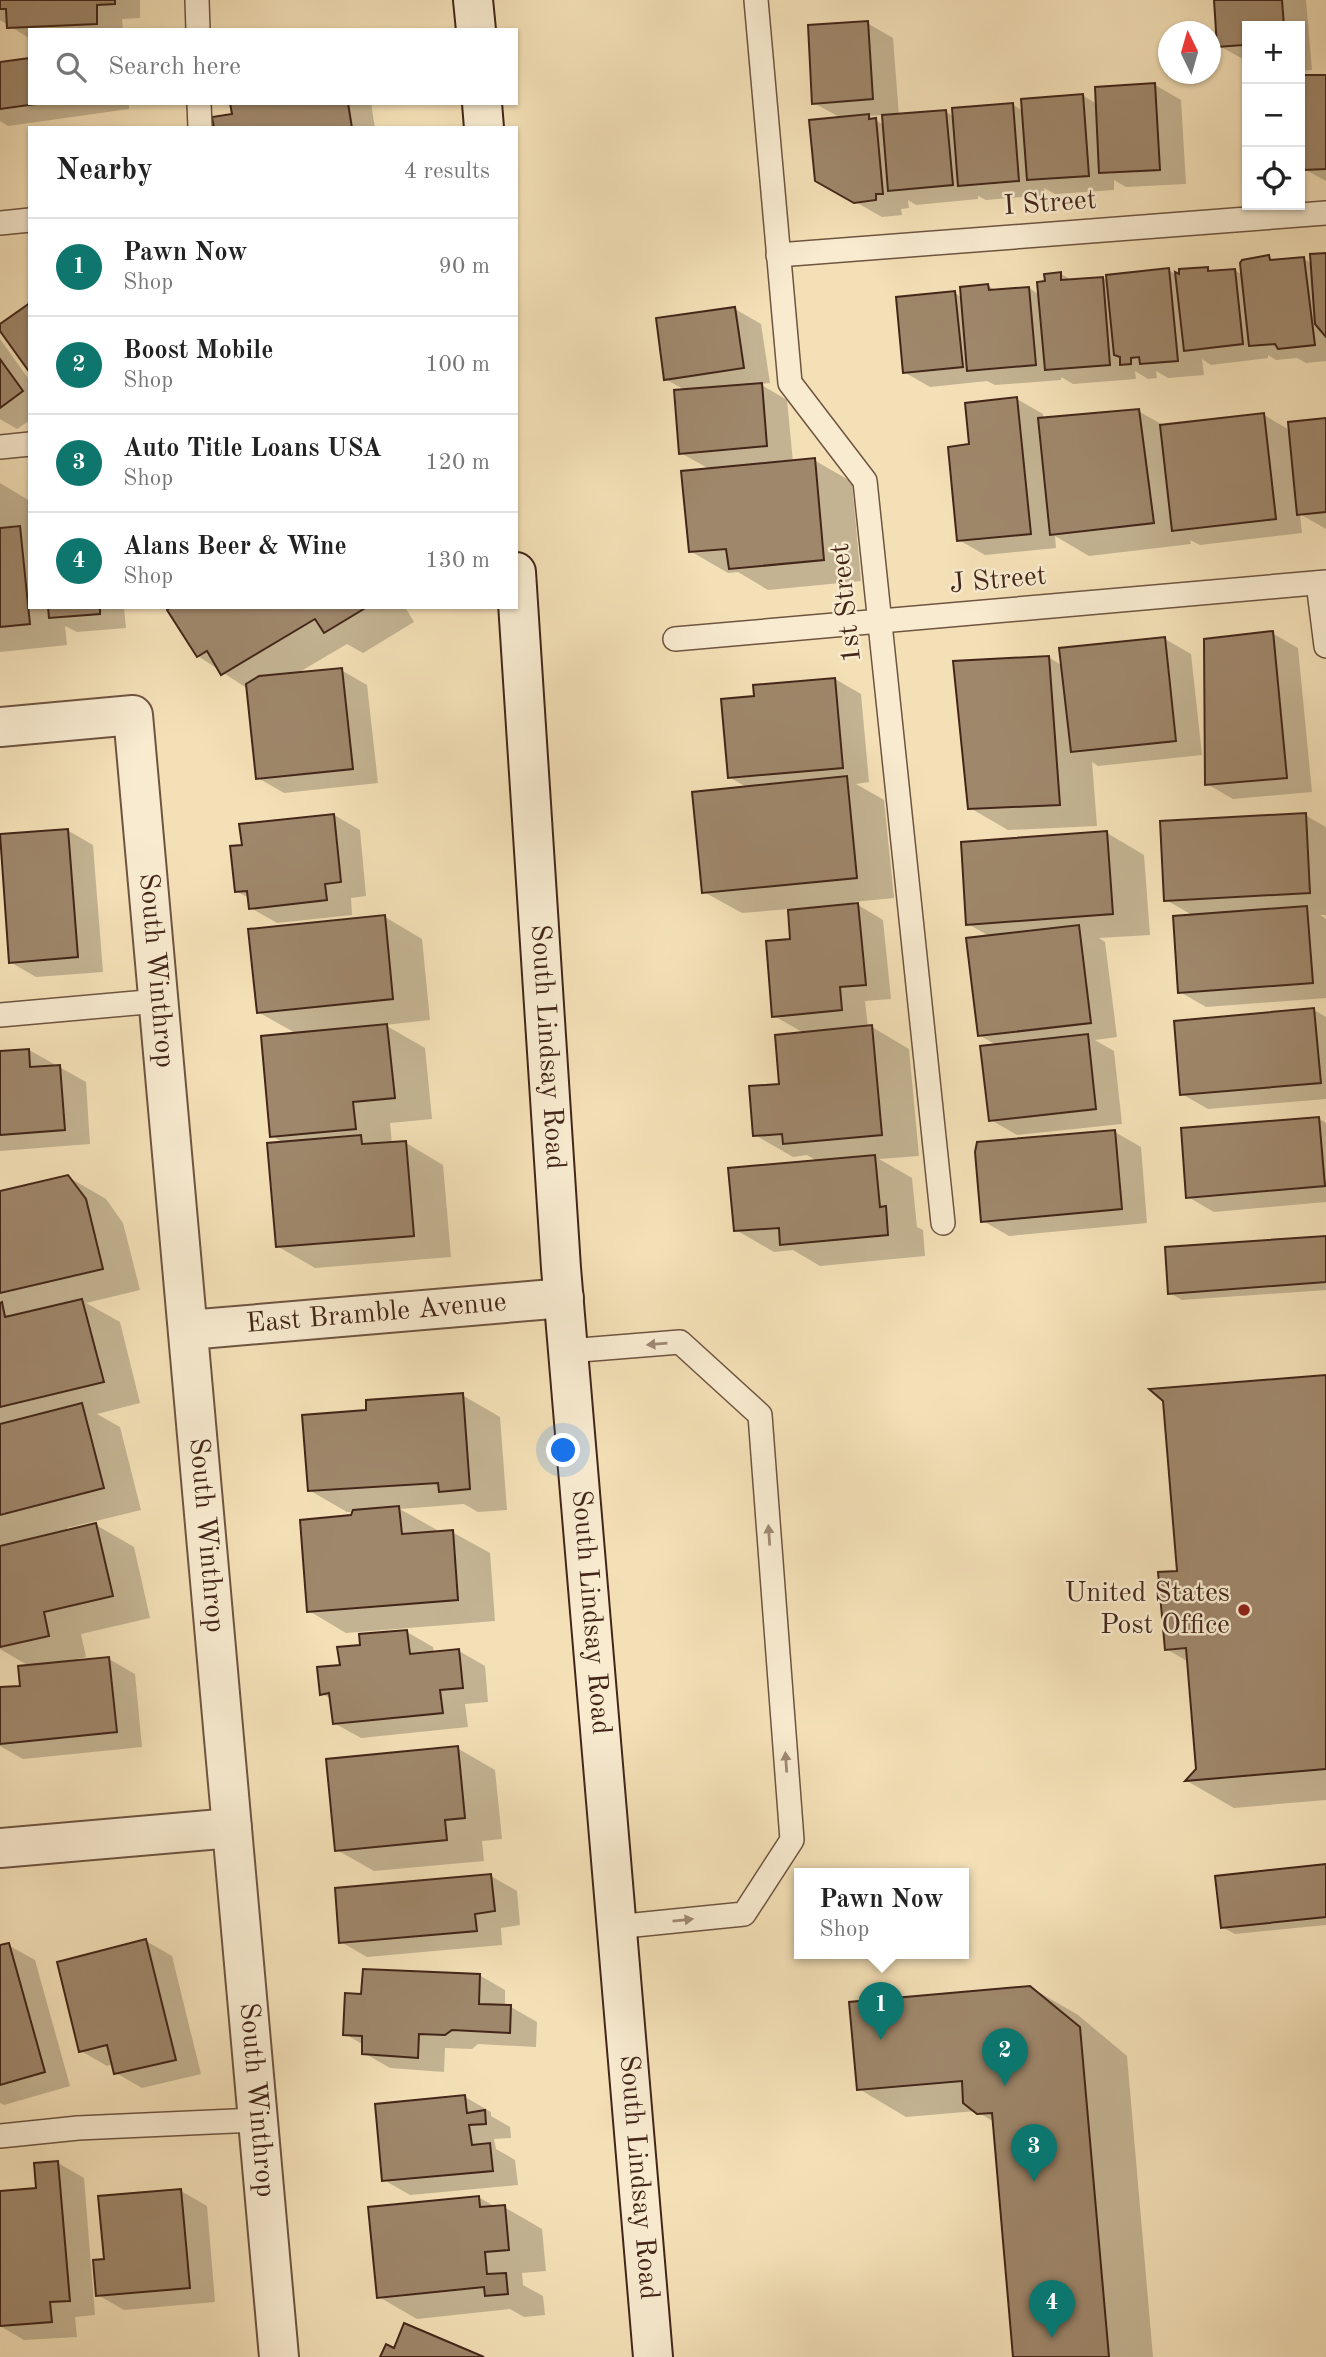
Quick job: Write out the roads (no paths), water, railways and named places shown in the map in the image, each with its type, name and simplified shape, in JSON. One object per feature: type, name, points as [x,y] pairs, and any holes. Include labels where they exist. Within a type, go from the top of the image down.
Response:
[{"type":"street","points":[[473,0],[476,28]]},
{"type":"street","points":[[482,105],[484,126]]},
{"type":"street","name":"South Lindsay Road","points":[[518,602],[568,1352],[653,2357]]},
{"type":"street","name":"South Winthrop","points":[[0,727],[133,715],[279,2357]]},
{"type":"street","name":"East Bramble Avenue","points":[[188,1330],[564,1298]]},
{"type":"street","points":[[0,1848],[232,1828]]},
{"type":"lane","points":[[197,0],[198,28]]},
{"type":"lane","name":"1st Street","points":[[756,0],[790,383],[865,481],[943,1223]]},
{"type":"lane","points":[[199,105],[200,126]]},
{"type":"lane","name":"I Street","points":[[778,255],[1326,213]]},
{"type":"lane","points":[[0,223],[28,220]]},
{"type":"lane","points":[[0,447],[28,444]]},
{"type":"lane","points":[[1322,582],[1326,646]]},
{"type":"lane","name":"J Street","points":[[675,639],[1322,582]]},
{"type":"lane","points":[[0,1015],[158,1002]]},
{"type":"lane","points":[[568,1352],[680,1342],[760,1415],[792,1840],[744,1914],[615,1927]]},
{"type":"lane","points":[[0,2136],[78,2129],[257,2120]]},
{"type":"place","name":"United States Post Office","points":[[1244,1610]]},
{"type":"place","name":"Pawn Now","points":[[881,2040]]},
{"type":"place","name":"Boost Mobile","points":[[1005,2086]]},
{"type":"place","name":"Auto Title Loans USA","points":[[1034,2182]]},
{"type":"place","name":"Alans Beer & Wine","points":[[1052,2338]]}]
